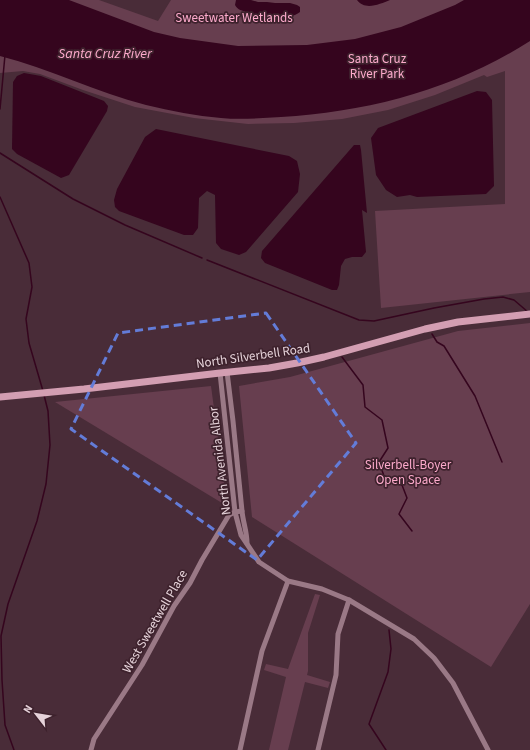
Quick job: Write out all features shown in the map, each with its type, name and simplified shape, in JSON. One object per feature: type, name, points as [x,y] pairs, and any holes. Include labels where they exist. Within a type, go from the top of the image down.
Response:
[{"type":"main road","name":"North Silverbell Road","points":[[0,397],[269,368],[324,357],[425,329],[458,322],[530,314]]},
{"type":"street","name":"North Avenida Albor","points":[[223,372],[239,476],[247,544]]},
{"type":"street","name":"North Avenida Albor","points":[[223,372],[235,512],[241,535],[259,562],[288,581],[322,590],[349,600],[414,639],[434,658],[453,684],[488,750]]},
{"type":"street","points":[[231,477],[239,476]]},
{"type":"street","points":[[235,512],[242,511]]},
{"type":"street","name":"West Sweetwell Place","points":[[91,750],[94,739],[142,665],[174,606],[190,582],[229,515],[235,512]]},
{"type":"street","points":[[240,750],[262,651],[288,581]]},
{"type":"street","points":[[318,750],[336,675],[338,634],[349,600]]},
{"type":"highlighted area","points":[[266,313],[356,443],[257,560],[71,429],[118,333]]},
{"type":"green space","name":"Santa Cruz River Park","points":[[0,0],[99,0],[158,21],[171,0],[530,0],[530,292],[381,308],[375,211],[505,204],[505,71],[487,77],[484,75],[435,95],[388,110],[342,119],[294,123],[248,124],[194,118],[135,107],[40,74],[23,71],[0,73]]},
{"type":"green space","name":"Silverbell-Boyer Open Space","points":[[530,323],[530,604],[491,667],[252,517],[239,386],[290,377],[458,331]]},
{"type":"green space","points":[[211,386],[227,506],[55,402]]},
{"type":"green space","points":[[315,594],[320,595],[308,633],[307,675],[330,682],[328,688],[305,682],[288,750],[269,750],[286,677],[264,670],[266,664],[288,669]]},
{"type":"water","name":"Santa Cruz River","points":[[0,0],[69,0],[154,32],[180,38],[238,46],[307,45],[355,39],[401,27],[464,0],[530,0],[530,41],[501,58],[441,85],[379,103],[346,110],[314,114],[251,119],[221,118],[184,113],[127,100],[37,67],[0,56]]},
{"type":"water","points":[[236,0],[290,3],[300,7],[300,12],[286,17],[257,17],[237,8],[235,5]]},
{"type":"water","points":[[357,0],[390,0],[377,5],[368,6]]},
{"type":"water","points":[[24,73],[41,76],[104,101],[108,106],[107,111],[69,175],[61,178],[17,154],[12,149],[13,82],[17,76]]},
{"type":"water","points":[[477,91],[486,92],[492,100],[494,186],[486,194],[417,197],[410,195],[397,197],[386,190],[376,175],[371,138],[378,128]]},
{"type":"water","points":[[156,129],[289,156],[297,161],[300,174],[298,192],[246,252],[239,255],[221,249],[216,243],[215,195],[207,191],[199,198],[198,228],[193,235],[184,235],[119,211],[115,207],[114,200],[117,189],[145,137]]},
{"type":"water","points":[[354,145],[360,145],[361,150],[367,213],[362,210],[366,252],[362,257],[345,259],[341,266],[337,290],[332,290],[265,263],[261,258],[262,251]]},
{"type":"waterway","points":[[0,109],[5,55]]},
{"type":"waterway","points":[[0,153],[73,199],[125,225],[202,258]]},
{"type":"waterway","points":[[0,197],[29,263],[32,287],[26,319],[29,343],[43,391]]},
{"type":"waterway","points":[[207,260],[359,320],[374,321],[434,308],[503,297],[514,300],[528,312]]},
{"type":"waterway","points":[[432,334],[437,342],[444,346],[475,396],[502,462]]},
{"type":"waterway","points":[[342,357],[363,385],[365,407],[382,420],[388,448],[379,462],[384,476],[402,485],[407,498],[399,514],[412,531]]},
{"type":"waterway","points":[[14,750],[5,725],[1,636],[8,604],[37,521],[46,484],[50,445],[48,411],[44,395]]},
{"type":"waterway","points":[[386,750],[369,724],[388,672],[391,649],[389,630]]},
{"type":"park label","name":"Sweetwater Wetlands","points":[[234,17]]}]
